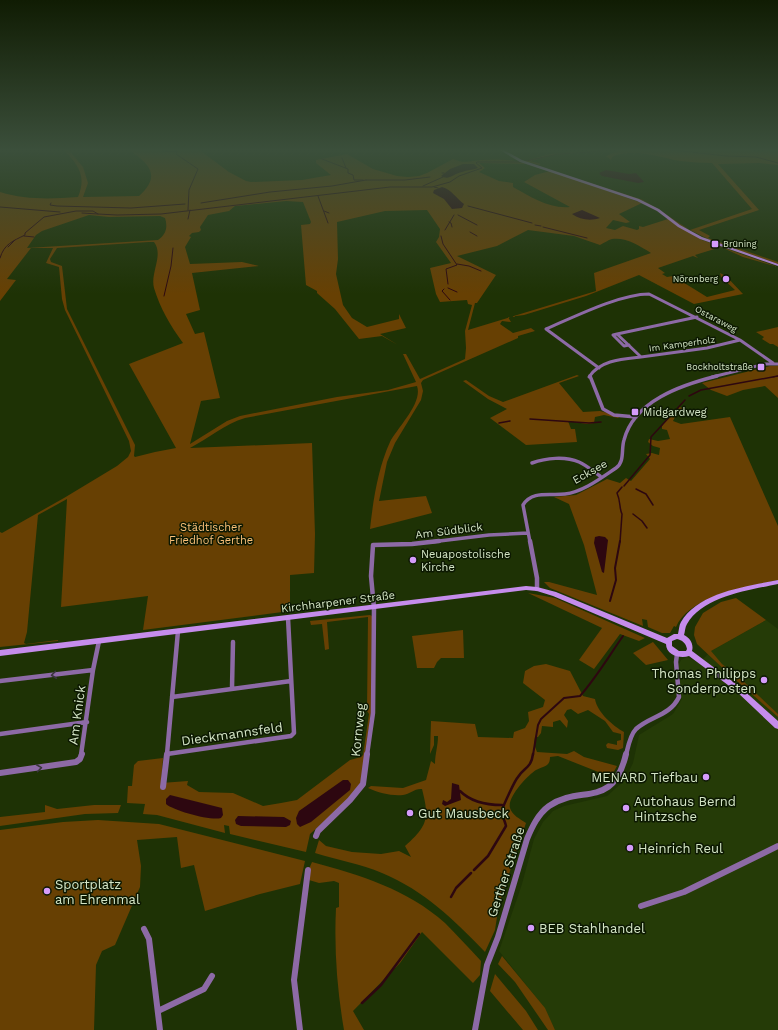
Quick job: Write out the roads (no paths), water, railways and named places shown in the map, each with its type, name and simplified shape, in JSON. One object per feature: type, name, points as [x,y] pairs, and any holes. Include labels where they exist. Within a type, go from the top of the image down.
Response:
[{"type":"street","points":[[629,197],[658,210],[679,226],[701,238],[778,265]]},
{"type":"street","name":"Ostaraweg","points":[[599,368],[546,329],[603,304],[641,294],[649,294],[697,317],[740,340],[773,363]]},
{"type":"street","name":"Im Kamperholz","points":[[697,317],[613,335],[624,346],[629,345],[641,357],[707,348],[740,340]]},
{"type":"street","points":[[636,417],[614,415],[603,409],[596,391],[589,379],[591,373],[599,368],[618,360],[641,357]]},
{"type":"street","name":"Ecksee","points":[[537,589],[537,578],[523,505],[528,497],[572,492],[621,464],[624,439],[644,406],[685,385],[773,363],[778,364]]},
{"type":"street","points":[[532,463],[542,459],[570,460],[579,462],[600,476]]},
{"type":"street","name":"Am Südblick","points":[[373,545],[396,546],[501,534],[528,534]]},
{"type":"street","name":"Kornweg","points":[[316,836],[318,831],[350,800],[363,784],[373,713],[374,608],[371,576],[373,545]]},
{"type":"street","points":[[680,637],[680,630],[683,622],[699,606],[724,596],[778,582]]},
{"type":"street","name":"Kirchharpener Straße","points":[[0,653],[374,608],[515,588],[537,589],[581,604],[668,642]]},
{"type":"street","name":"Dieckmannsfeld","points":[[166,754],[292,736],[294,733],[288,618]]},
{"type":"street","name":"Dieckmannsfeld","points":[[163,787],[178,631]]},
{"type":"street","points":[[690,652],[684,655],[677,654],[669,647],[668,642],[671,638],[680,637],[689,643],[690,652],[738,689],[778,726]]},
{"type":"street","name":"Am Knick","points":[[0,773],[76,762],[80,760],[84,751],[93,670],[98,641]]},
{"type":"street","points":[[232,688],[233,642]]},
{"type":"street","name":"Gerther Straße","points":[[475,1030],[487,965],[498,938],[531,829],[542,812],[556,801],[597,793],[607,788],[614,782],[624,765],[633,734],[636,729],[670,709],[678,701],[677,654]]},
{"type":"street","points":[[0,681],[93,670]]},
{"type":"street","points":[[172,697],[291,681]]},
{"type":"street","points":[[0,734],[87,722]]},
{"type":"street","points":[[641,906],[684,892],[778,846]]},
{"type":"street","points":[[300,1030],[294,980],[308,870]]},
{"type":"street","points":[[144,929],[150,939],[160,1030]]},
{"type":"street","points":[[158,1011],[204,989],[212,976]]},
{"type":"waterway","points":[[188,210],[189,197]]},
{"type":"waterway","points":[[201,203],[238,197]]},
{"type":"waterway","points":[[190,211],[305,197]]},
{"type":"waterway","points":[[318,197],[328,223]]},
{"type":"waterway","points":[[51,203],[50,205],[57,206],[131,208],[185,204]]},
{"type":"waterway","points":[[468,206],[532,223]]},
{"type":"waterway","points":[[0,207],[60,212]]},
{"type":"waterway","points":[[15,240],[25,235],[25,233],[44,217],[76,211],[93,211],[98,214]]},
{"type":"waterway","points":[[98,214],[161,214],[190,211]]},
{"type":"waterway","points":[[188,219],[190,211]]},
{"type":"waterway","points":[[324,211],[329,213]]},
{"type":"waterway","points":[[82,213],[98,214]]},
{"type":"waterway","points":[[450,222],[454,215]]},
{"type":"waterway","points":[[458,215],[477,225]]},
{"type":"waterway","points":[[445,230],[450,222]]},
{"type":"waterway","points":[[450,222],[452,227]]},
{"type":"waterway","points":[[535,225],[541,226]]},
{"type":"waterway","points":[[543,227],[587,238]]},
{"type":"waterway","points":[[470,232],[477,236]]},
{"type":"waterway","points":[[24,236],[34,237]]},
{"type":"waterway","points":[[441,236],[443,244],[457,265],[446,269],[448,284]]},
{"type":"waterway","points":[[0,258],[4,249],[15,240]]},
{"type":"waterway","points":[[8,247],[15,240]]},
{"type":"waterway","points":[[164,296],[171,266],[173,248]]},
{"type":"waterway","points":[[457,264],[469,266],[481,271]]},
{"type":"waterway","points":[[448,288],[457,292]]},
{"type":"waterway","points":[[444,289],[442,291],[450,300]]},
{"type":"waterway","points":[[689,396],[701,390],[778,376],[773,377]]},
{"type":"waterway","points":[[624,486],[650,455],[651,437],[685,400]]},
{"type":"waterway","points":[[530,419],[589,423],[601,422]]},
{"type":"waterway","points":[[499,423],[510,421]]},
{"type":"waterway","points":[[620,542],[622,514],[617,493],[622,487]]},
{"type":"waterway","points":[[636,489],[646,494],[653,505]]},
{"type":"waterway","points":[[633,514],[642,521],[647,528]]},
{"type":"waterway","points":[[610,601],[616,580],[615,568],[620,541]]},
{"type":"waterway","points":[[533,755],[538,725],[541,719],[564,698],[580,696],[623,636]]},
{"type":"waterway","points":[[474,870],[488,856],[506,826],[502,815],[506,800],[520,774],[531,763],[533,754]]},
{"type":"waterway","points":[[460,791],[464,795],[474,800],[502,805]]},
{"type":"waterway","points":[[451,897],[456,888],[471,873]]},
{"type":"waterway","points":[[362,1003],[381,985],[419,934]]},
{"type":"place","name":"Brüning","points":[[715,244]]},
{"type":"place","name":"Nörenberg","points":[[726,279]]},
{"type":"place","name":"Bockholtstraße","points":[[761,367]]},
{"type":"place","name":"Midgardweg","points":[[635,412]]},
{"type":"place","name":"Neuapostolische Kirche","points":[[413,560]]},
{"type":"place","name":"Thomas Philipps Sonderposten","points":[[764,680]]},
{"type":"place","name":"MENARD Tiefbau","points":[[706,777]]},
{"type":"place","name":"Autohaus Bernd Hintzsche","points":[[626,808]]},
{"type":"place","name":"Gut Mausbeck","points":[[410,813]]},
{"type":"place","name":"Heinrich Reul","points":[[630,848]]},
{"type":"place","name":"Sportplatz am Ehrenmal","points":[[47,891]]},
{"type":"place","name":"BEB Stahlhandel","points":[[531,928]]},
{"type":"park label","name":"Städtischer Friedhof Gerthe","points":[[211,533]]}]
